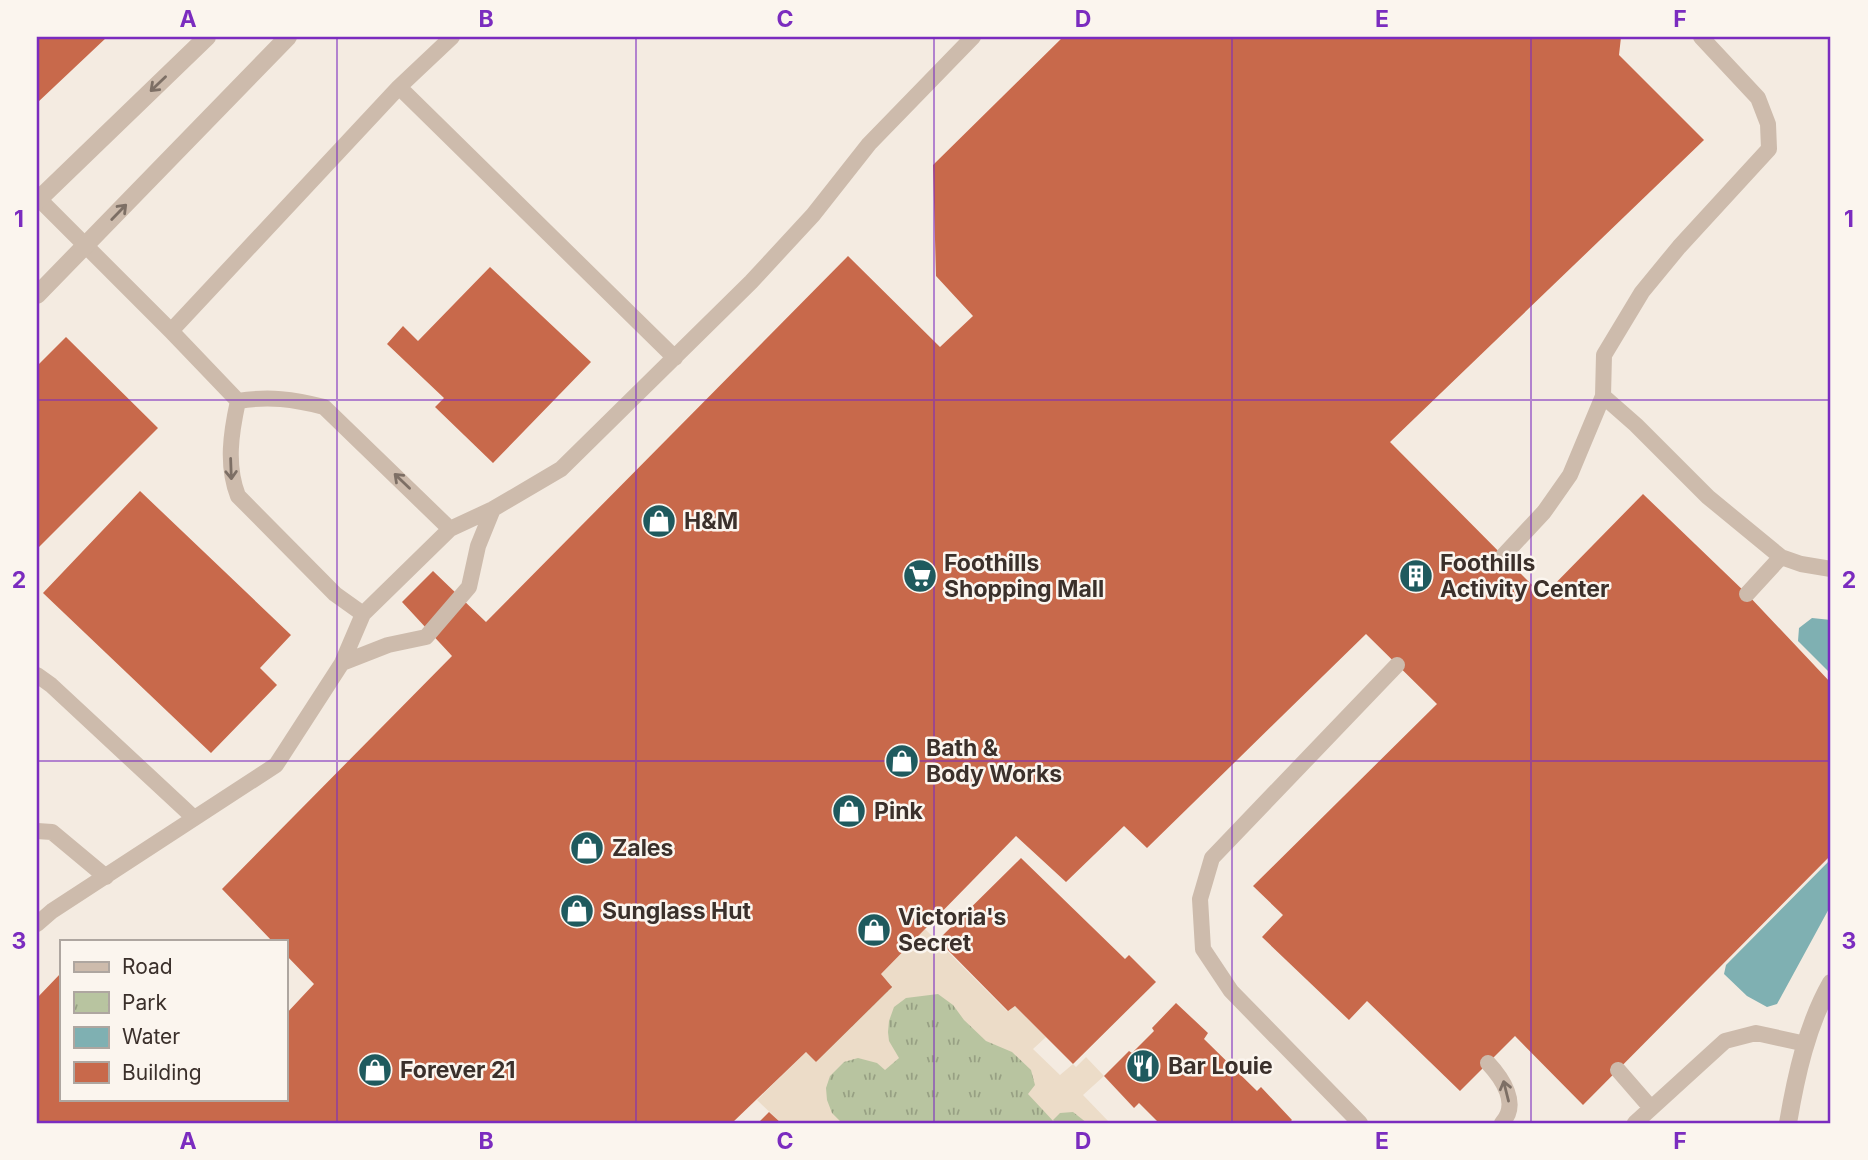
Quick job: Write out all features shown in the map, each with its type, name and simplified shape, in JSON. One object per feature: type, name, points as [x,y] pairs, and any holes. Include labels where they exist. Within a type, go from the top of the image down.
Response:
[{"type":"street","points":[[37,199],[207,37]]},
{"type":"street","points":[[37,295],[288,37]]},
{"type":"street","points":[[1788,1123],[1806,1044],[1831,983]]},
{"type":"lane","points":[[171,331],[400,87],[452,37]]},
{"type":"lane","points":[[37,923],[193,817],[276,765],[342,663],[363,614],[450,529],[494,509],[561,469],[751,282],[813,215],[869,144],[973,37]]},
{"type":"lane","points":[[1503,556],[1544,512],[1570,475],[1603,397],[1604,355],[1642,292],[1679,247],[1769,149],[1768,124],[1758,98],[1701,37]]},
{"type":"lane","points":[[400,87],[675,358]]},
{"type":"lane","points":[[37,199],[238,401]]},
{"type":"lane","points":[[238,401],[264,397],[324,407],[450,529]]},
{"type":"lane","points":[[1603,397],[1636,425],[1708,497],[1781,557],[1801,564],[1831,569]]},
{"type":"lane","points":[[238,401],[231,435],[231,478],[238,496],[335,594],[363,614]]},
{"type":"lane","points":[[342,663],[388,645],[425,637],[469,587],[478,546],[494,509]]},
{"type":"lane","points":[[1746,594],[1781,557]]},
{"type":"lane","points":[[1360,1123],[1231,991],[1203,949],[1200,899],[1212,858],[1397,665]]},
{"type":"lane","points":[[37,675],[193,817]]},
{"type":"lane","points":[[37,831],[52,832],[106,877]]},
{"type":"lane","points":[[1635,1123],[1725,1041],[1756,1034],[1806,1044]]},
{"type":"lane","points":[[1488,1063],[1502,1078],[1509,1094],[1508,1117],[1502,1123]]},
{"type":"lane","points":[[1618,1070],[1651,1108]]},
{"type":"green space","points":[[926,950],[1104,1123],[816,1123],[785,1094]]},
{"type":"shaded area","points":[[925,929],[1007,1011],[1015,1006],[1046,1037],[1033,1049],[1060,1075],[1073,1064],[1076,1067],[1086,1057],[1104,1076],[1083,1095],[1110,1123],[1087,1123],[1073,1112],[1060,1113],[1053,1120],[1055,1123],[1028,1094],[1035,1085],[1031,1070],[1012,1052],[986,1041],[953,1005],[938,994],[906,998],[894,1007],[888,1032],[889,1041],[899,1058],[885,1070],[877,1063],[858,1058],[844,1062],[830,1076],[826,1088],[827,1100],[832,1113],[842,1123],[781,1123],[757,1100],[806,1052],[816,1062],[892,987],[881,974]]},
{"type":"water","points":[[1812,618],[1831,620],[1831,674],[1798,641],[1799,628]]},
{"type":"water","points":[[1831,859],[1831,905],[1777,1004],[1767,1007],[1747,996],[1724,974],[1726,965]]},
{"type":"building","points":[[37,37],[107,37],[37,103]]},
{"type":"building","name":"Foothills Shopping Mall","points":[[1063,37],[1621,37],[1619,55],[1704,140],[1390,442],[1543,596],[1643,494],[1747,594],[1831,683],[1831,855],[1583,1105],[1515,1036],[1460,1091],[1367,1001],[1349,1020],[1262,937],[1283,915],[1253,886],[1437,704],[1366,634],[1147,848],[1124,826],[1066,882],[1016,836],[881,974],[892,987],[816,1062],[806,1052],[732,1123],[37,1123],[37,998],[60,974],[60,1100],[287,1100],[287,1013],[314,984],[287,956],[287,940],[271,940],[222,889],[452,656],[402,602],[433,571],[486,622],[848,256],[940,347],[973,316],[936,276],[933,165]]},
{"type":"building","points":[[490,267],[591,362],[493,463],[435,407],[444,398],[387,344],[403,326],[418,341]]},
{"type":"building","points":[[66,337],[158,428],[37,549],[37,366]]},
{"type":"building","points":[[140,491],[291,635],[260,668],[277,685],[211,753],[43,593]]},
{"type":"building","points":[[1021,858],[1125,959],[1129,955],[1156,982],[1073,1064],[1015,1006],[1008,1011],[938,940]]},
{"type":"building","points":[[1176,1003],[1208,1033],[1204,1039],[1257,1091],[1261,1087],[1292,1120],[1289,1123],[1159,1123],[1139,1103],[1134,1108],[1104,1076],[1154,1031],[1152,1028]]},
{"type":"building","points":[[769,1112],[781,1123],[758,1123]]},
{"type":"place","name":"H&M","points":[[659,521]]},
{"type":"place","name":"Foothills Shopping Mall","points":[[920,576]]},
{"type":"place","name":"Foothills Activity Center","points":[[1416,576]]},
{"type":"place","name":"Bath & Body Works","points":[[902,761]]},
{"type":"place","name":"Pink","points":[[849,811]]},
{"type":"place","name":"Zales","points":[[587,848]]},
{"type":"place","name":"Sunglass Hut","points":[[577,911]]},
{"type":"place","name":"Victoria's Secret","points":[[874,930]]},
{"type":"place","name":"Bar Louie","points":[[1143,1066]]},
{"type":"place","name":"Forever 21","points":[[375,1070]]}]
